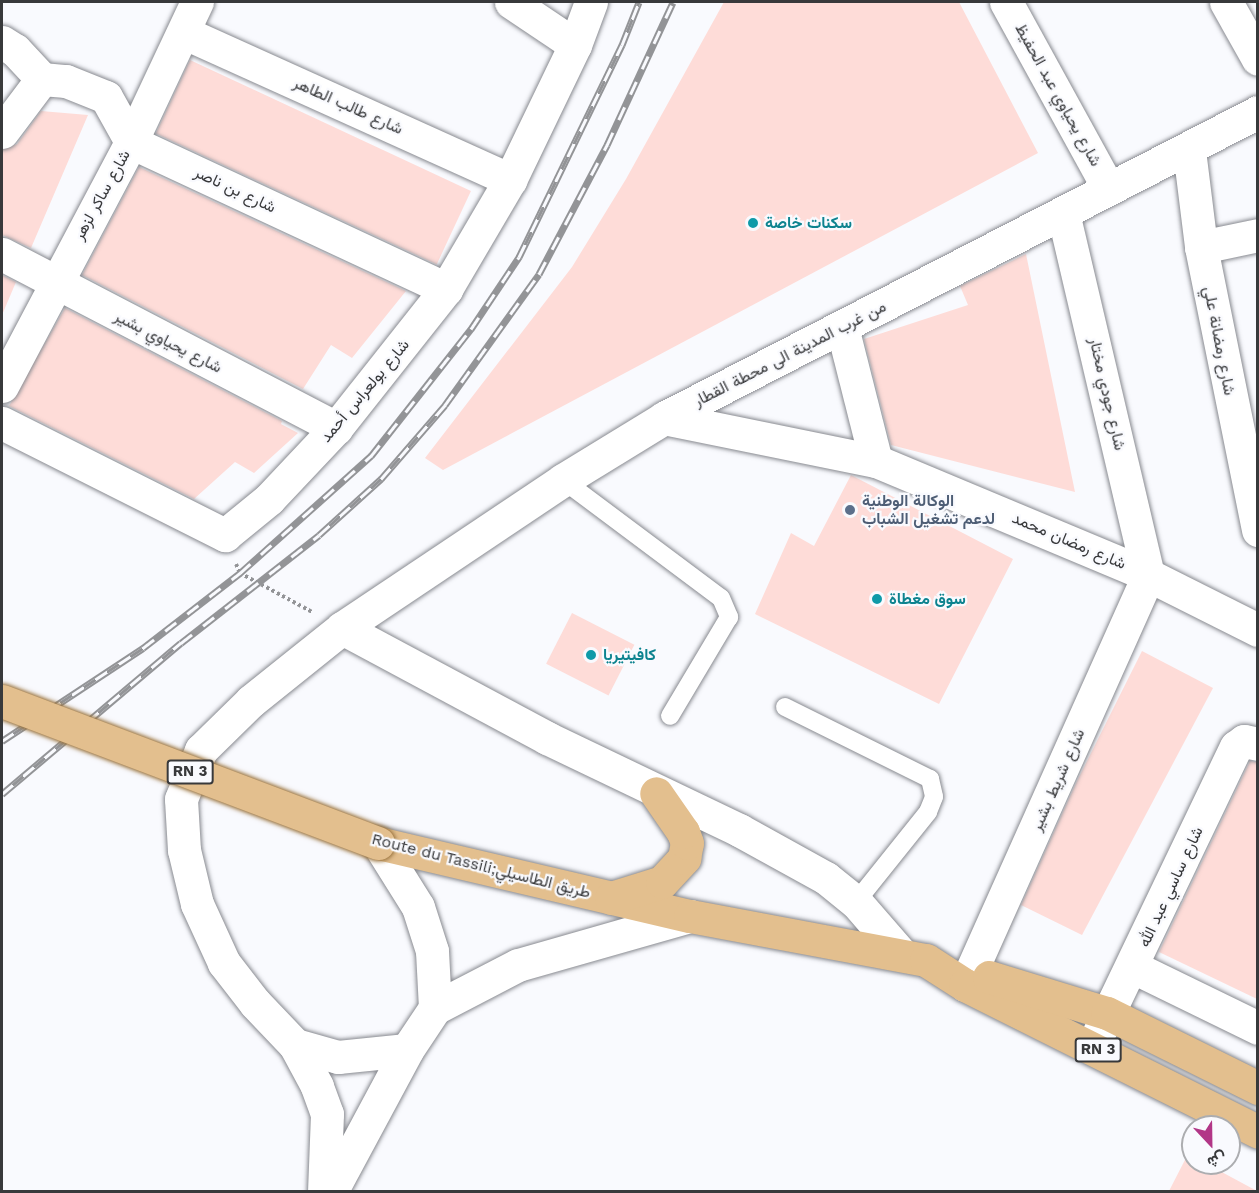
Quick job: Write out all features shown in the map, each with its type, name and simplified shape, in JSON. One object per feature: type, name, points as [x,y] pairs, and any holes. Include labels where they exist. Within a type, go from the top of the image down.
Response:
[{"type":"main road","name":"Route du Tassili;طريق الطاسيلي","points":[[2,701],[378,843],[690,916],[901,954],[960,974],[1107,1013],[1257,1088]]},
{"type":"main road","points":[[609,898],[662,882],[684,858],[687,843],[683,832],[656,793]]},
{"type":"main road","name":"Route du Tassili;طريق الطاسيلي","points":[[960,974],[1092,1047],[1257,1132]]},
{"type":"street","name":"شارع ساكر لزهر","points":[[2,386],[54,282],[131,142],[185,33],[197,2]]},
{"type":"street","points":[[511,2],[575,45]]},
{"type":"street","name":"شارع بولعراس أحمد","points":[[225,535],[269,499],[336,428],[446,289],[510,180],[575,45],[591,2]]},
{"type":"street","name":"شارع يحياوي عبد الحفيظ","points":[[1006,2],[1109,189]]},
{"type":"street","points":[[1226,2],[1257,59]]},
{"type":"street","name":"شارع طالب الطاهر","points":[[185,33],[510,180]]},
{"type":"street","points":[[2,42],[15,50],[42,79],[66,81],[106,97],[131,142]]},
{"type":"street","points":[[2,132],[42,79]]},
{"type":"street","name":"من غرب المدينة الى محطة القطار","points":[[295,1045],[255,1003],[224,963],[197,904],[184,850],[181,799],[201,750],[250,701],[342,628],[563,480],[664,418],[1189,150],[1257,111]]},
{"type":"street","name":"شارع بن ناصر","points":[[131,142],[446,289]]},
{"type":"street","name":"شارع رمضانة علي","points":[[1189,150],[1201,247],[1248,442],[1257,530]]},
{"type":"street","name":"شارع جودي مختار","points":[[1063,214],[1148,574]]},
{"type":"street","points":[[1201,247],[1257,235]]},
{"type":"street","name":"شارع يحياوي بشير","points":[[2,254],[336,428]]},
{"type":"street","points":[[842,327],[876,461]]},
{"type":"street","name":"شارع رمضان محمد","points":[[664,418],[876,461],[1148,574],[1257,630]]},
{"type":"street","points":[[2,423],[225,535]]},
{"type":"street","name":"شارع شريط بشير","points":[[960,974],[1148,574]]},
{"type":"street","points":[[342,628],[656,793],[739,830],[826,878],[856,902],[901,954]]},
{"type":"street","name":"شارع ساسي عبد الله","points":[[1092,1047],[1107,1013],[1133,967],[1236,747],[1244,741],[1257,744]]},
{"type":"street","points":[[378,843],[418,907],[432,951],[435,1008]]},
{"type":"street","points":[[331,1191],[407,1050],[435,1008],[518,965],[690,916]]},
{"type":"street","points":[[1133,967],[1257,1028]]},
{"type":"street","points":[[295,1045],[338,1057],[407,1050]]},
{"type":"street","points":[[295,1045],[327,1114],[324,1191]]},
{"type":"lane","points":[[563,480],[721,598],[729,617],[670,716]]},
{"type":"lane","points":[[785,706],[930,778],[934,797],[928,812],[856,902]]},
{"type":"path","points":[[225,535],[240,573],[342,628]]},
{"type":"building","name":"سكنات خاصة","points":[[724,2],[959,2],[1038,153],[443,470],[425,458],[572,267],[626,179]]},
{"type":"building","points":[[190,60],[471,191],[437,264],[156,133]]},
{"type":"building","points":[[41,111],[88,115],[31,248],[2,235],[2,150],[17,144]]},
{"type":"building","points":[[139,167],[406,291],[352,358],[331,345],[303,389],[82,275]]},
{"type":"building","points":[[1026,254],[1075,492],[891,445],[864,339],[968,305],[960,286]]},
{"type":"building","points":[[2,275],[16,282],[2,315]]},
{"type":"building","points":[[65,308],[282,421],[281,424],[298,433],[254,473],[235,462],[194,499],[9,406]]},
{"type":"building","name":"سوق مغطاة","points":[[851,475],[1013,559],[939,704],[755,614],[791,533],[814,546]]},
{"type":"building","name":"كافيتيريا","points":[[572,613],[634,645],[608,696],[546,664]]},
{"type":"building","points":[[1142,651],[1213,688],[1082,935],[1021,905],[1076,783]]},
{"type":"building","points":[[1250,761],[1257,762],[1257,999],[1159,952]]},
{"type":"building","points":[[1181,1168],[1181,1175],[1227,1175],[1257,1191],[1169,1191]]},
{"type":"railway","points":[[2,741],[143,648],[240,573],[371,456],[471,329],[519,257],[622,45],[639,2]]},
{"type":"railway","points":[[2,794],[181,643],[319,535],[381,479],[445,405],[539,274],[607,145],[673,2]]},
{"type":"place","name":"سكنات خاصة","points":[[753,223]]},
{"type":"place","name":"الوكالة الوطنية لدعم تشغيل الشباب","points":[[850,510]]},
{"type":"place","name":"سوق مغطاة","points":[[877,599]]},
{"type":"place","name":"كافيتيريا","points":[[591,655]]}]
